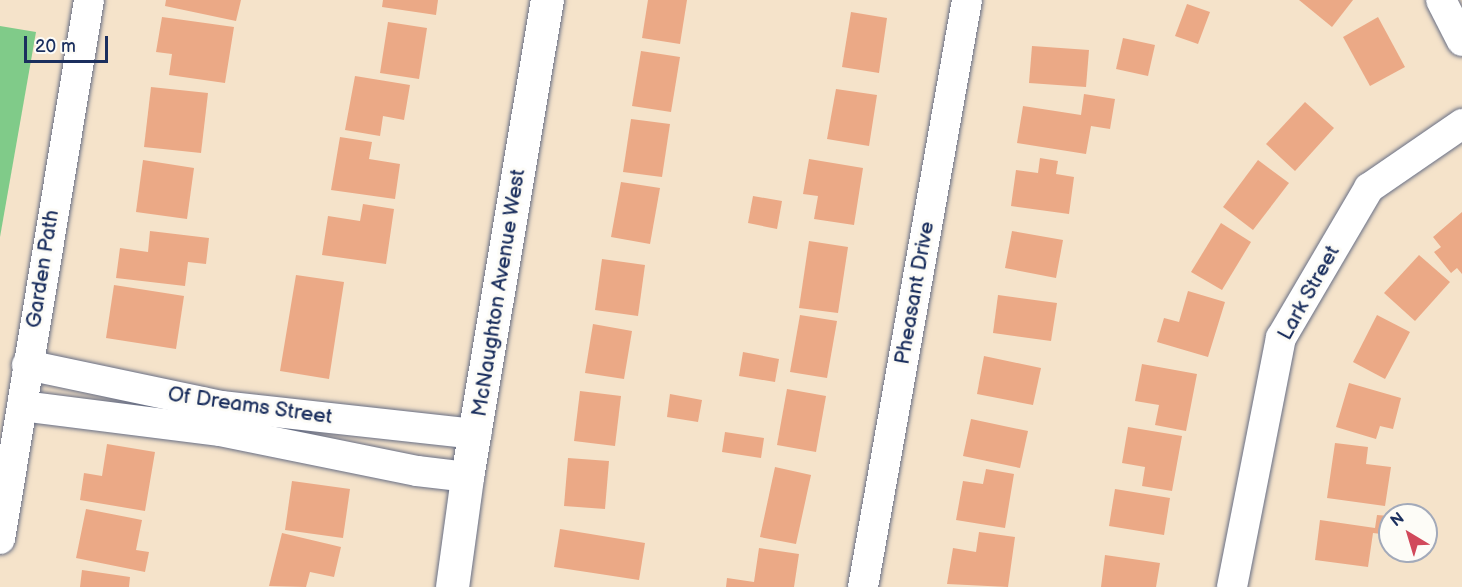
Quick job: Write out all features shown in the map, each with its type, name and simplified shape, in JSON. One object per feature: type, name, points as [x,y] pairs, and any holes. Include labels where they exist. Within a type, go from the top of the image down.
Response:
[{"type":"main road","name":"McNaughton Avenue West","points":[[452,587],[467,477],[547,0]]},
{"type":"street","name":"Garden Path","points":[[0,539],[89,0]]},
{"type":"street","name":"Pheasant Drive","points":[[863,587],[967,0]]},
{"type":"street","points":[[1441,0],[1462,42]]},
{"type":"street","name":"Lark Street","points":[[1232,587],[1281,338],[1370,188],[1462,124]]},
{"type":"street","name":"Of Dreams Street","points":[[27,365],[221,406],[476,434]]},
{"type":"street","name":"Of Dreams Street","points":[[22,406],[220,431],[417,471],[467,477]]},
{"type":"green space","points":[[0,26],[36,32],[0,237]]},
{"type":"building","points":[[166,0],[241,0],[236,21],[165,6]]},
{"type":"building","points":[[383,0],[438,0],[436,15],[382,7]]},
{"type":"building","points":[[648,0],[687,0],[680,44],[642,38]]},
{"type":"building","points":[[1299,0],[1353,0],[1332,27]]},
{"type":"building","points":[[1187,4],[1210,12],[1198,44],[1175,36]]},
{"type":"building","points":[[851,12],[887,18],[879,73],[842,67]]},
{"type":"building","points":[[162,17],[234,27],[225,83],[169,75],[172,54],[156,52]]},
{"type":"building","points":[[1378,17],[1405,67],[1370,86],[1343,37]]},
{"type":"building","points":[[388,22],[427,28],[419,79],[380,73]]},
{"type":"building","points":[[1123,38],[1155,45],[1148,76],[1116,69]]},
{"type":"building","points":[[1032,46],[1089,50],[1086,87],[1029,83]]},
{"type":"building","points":[[641,51],[680,57],[671,112],[632,106]]},
{"type":"building","points":[[355,76],[410,85],[404,120],[383,116],[380,136],[345,130]]},
{"type":"building","points":[[151,87],[208,93],[201,153],[144,147]]},
{"type":"building","points":[[836,89],[877,95],[869,146],[827,139]]},
{"type":"building","points":[[1084,94],[1115,99],[1110,129],[1091,126],[1086,154],[1017,143],[1023,106],[1081,115]]},
{"type":"building","points":[[1305,102],[1334,128],[1295,171],[1266,144]]},
{"type":"building","points":[[631,119],[670,124],[662,177],[623,172]]},
{"type":"building","points":[[340,137],[372,142],[369,159],[400,164],[395,199],[331,190]]},
{"type":"building","points":[[1040,158],[1058,161],[1056,174],[1074,177],[1069,214],[1011,206],[1016,170],[1038,173]]},
{"type":"building","points":[[809,159],[863,168],[854,225],[814,219],[818,196],[803,194]]},
{"type":"building","points":[[143,160],[194,168],[187,219],[136,212]]},
{"type":"building","points":[[1258,160],[1289,183],[1253,230],[1223,207]]},
{"type":"building","points":[[621,182],[660,188],[650,244],[611,237]]},
{"type":"building","points":[[753,196],[782,201],[777,229],[748,223]]},
{"type":"building","points":[[363,204],[394,209],[386,264],[322,255],[328,216],[360,221]]},
{"type":"building","points":[[1462,212],[1462,274],[1457,268],[1451,273],[1434,252],[1441,247],[1433,237]]},
{"type":"building","points":[[1221,223],[1251,242],[1222,290],[1191,272]]},
{"type":"building","points":[[150,231],[209,238],[206,264],[188,262],[185,286],[116,278],[120,248],[148,252]]},
{"type":"building","points":[[1012,231],[1063,240],[1056,278],[1005,268]]},
{"type":"building","points":[[809,241],[848,247],[838,313],[799,308]]},
{"type":"building","points":[[1419,255],[1450,282],[1415,321],[1384,293]]},
{"type":"building","points":[[602,259],[645,265],[638,316],[595,310]]},
{"type":"building","points":[[296,275],[344,282],[329,379],[280,371]]},
{"type":"building","points":[[114,285],[184,296],[176,349],[106,338]]},
{"type":"building","points":[[1188,291],[1225,302],[1208,357],[1157,342],[1164,318],[1179,322]]},
{"type":"building","points":[[998,295],[1057,303],[1051,341],[993,333]]},
{"type":"building","points":[[800,315],[837,321],[827,378],[790,372]]},
{"type":"building","points":[[1377,315],[1410,332],[1385,379],[1353,362]]},
{"type":"building","points":[[593,324],[632,331],[624,379],[585,373]]},
{"type":"building","points":[[743,352],[779,359],[775,382],[739,376]]},
{"type":"building","points":[[984,356],[1041,368],[1033,405],[977,394]]},
{"type":"building","points":[[1142,364],[1197,374],[1186,431],[1155,425],[1159,405],[1135,401]]},
{"type":"building","points":[[1349,383],[1401,398],[1393,429],[1380,426],[1376,439],[1336,427]]},
{"type":"building","points":[[787,389],[826,396],[816,452],[777,445]]},
{"type":"building","points":[[580,391],[621,396],[615,446],[574,441]]},
{"type":"building","points":[[670,394],[702,400],[698,422],[667,417]]},
{"type":"building","points":[[971,419],[1028,431],[1020,468],[963,456]]},
{"type":"building","points":[[1128,427],[1182,436],[1172,491],[1142,486],[1145,467],[1122,463]]},
{"type":"building","points":[[725,432],[764,438],[761,458],[722,452]]},
{"type":"building","points":[[1335,443],[1368,447],[1366,464],[1391,467],[1385,503],[1378,503],[1378,505],[1327,498]]},
{"type":"building","points":[[107,444],[155,452],[145,511],[80,500],[84,473],[102,476]]},
{"type":"building","points":[[568,458],[609,461],[605,509],[564,506]]},
{"type":"building","points":[[775,467],[811,475],[796,544],[760,537]]},
{"type":"building","points":[[986,469],[1014,474],[1005,528],[956,520],[963,481],[983,484]]},
{"type":"building","points":[[292,481],[350,489],[343,538],[285,530]]},
{"type":"building","points":[[1115,489],[1170,498],[1164,535],[1109,526]]},
{"type":"building","points":[[86,509],[142,520],[136,550],[149,552],[145,572],[76,558]]},
{"type":"building","points":[[1378,515],[1378,534],[1373,533],[1368,567],[1315,560],[1320,520],[1375,528]]},
{"type":"building","points":[[560,529],[645,543],[639,580],[554,567]]},
{"type":"building","points":[[979,532],[1015,537],[1008,587],[947,584],[953,548],[976,552]]},
{"type":"building","points":[[282,533],[341,547],[334,577],[310,572],[306,587],[269,586]]},
{"type":"building","points":[[759,548],[799,554],[794,587],[726,587],[727,578],[754,582]]},
{"type":"building","points":[[1105,555],[1160,563],[1156,587],[1101,587]]},
{"type":"building","points":[[82,570],[130,577],[129,587],[80,587]]}]
